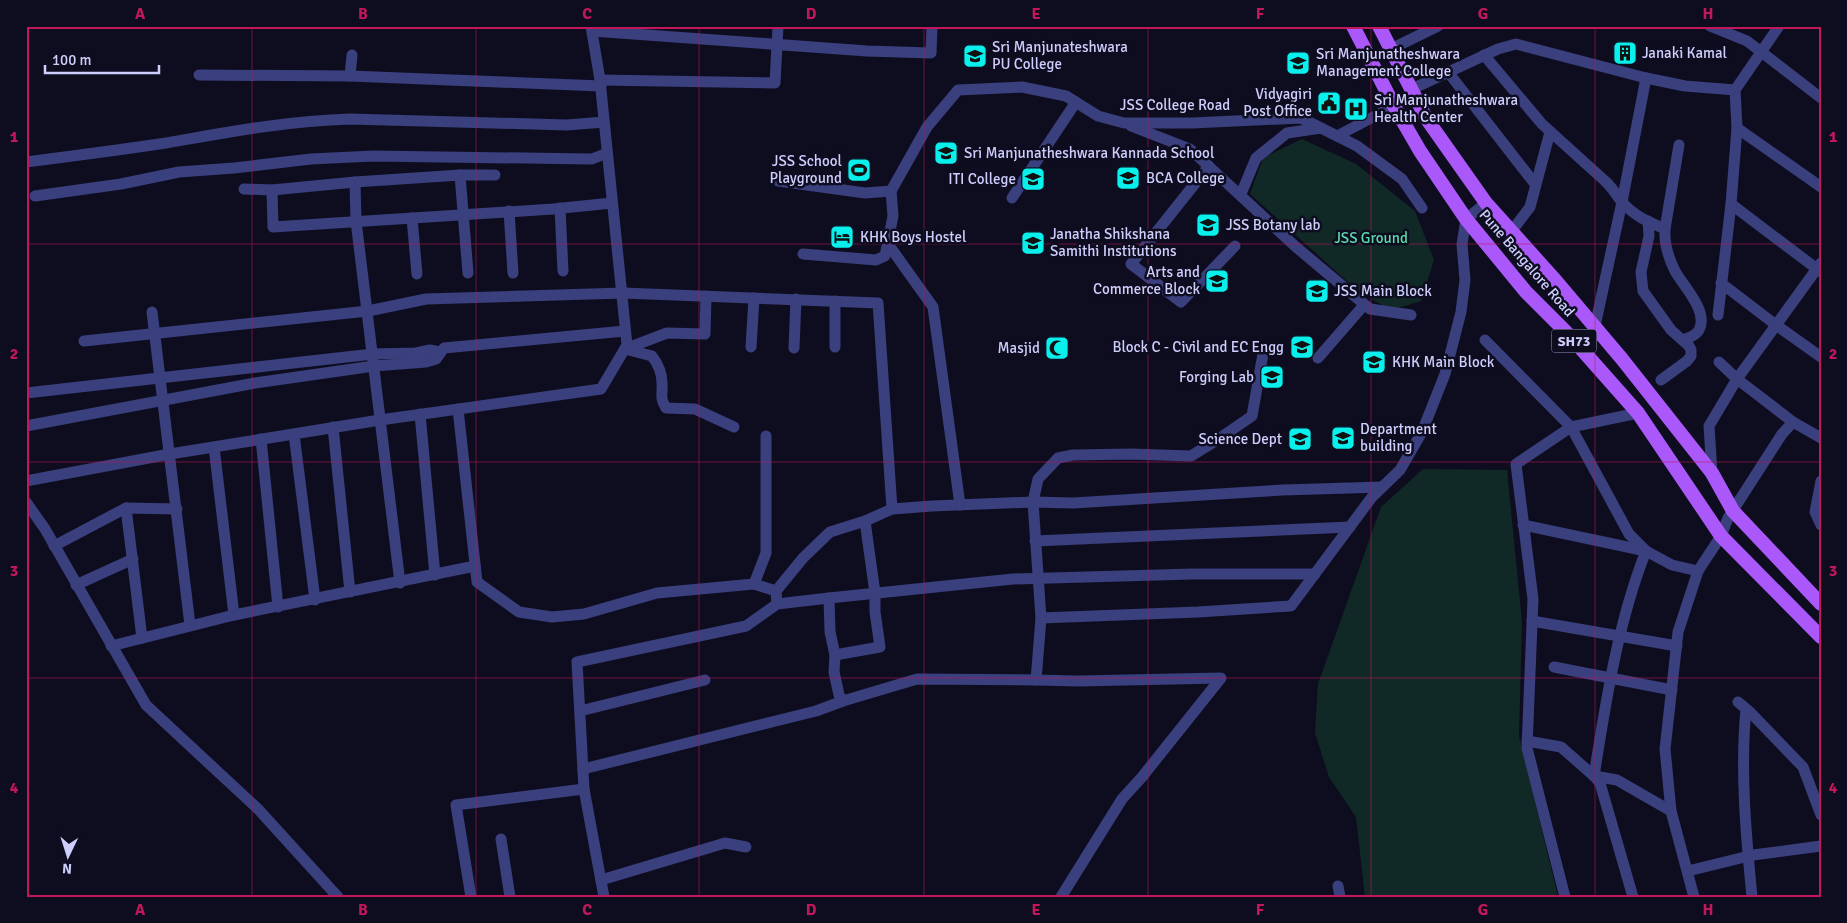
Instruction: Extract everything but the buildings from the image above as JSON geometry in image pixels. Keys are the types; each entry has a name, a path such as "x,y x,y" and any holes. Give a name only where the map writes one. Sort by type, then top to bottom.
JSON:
{"main road":[{"name":"Pune Bangalore Road","path":"1353,26 1394,106 1420,151 1466,219 1526,292 1569,335 1638,413 1721,536 1821,637"},
{"name":"Pune Bangalore Road","path":"1379,26 1426,118 1486,203 1595,326 1712,473 1733,511 1821,604"}],"street":[{"path":"199,75 350,76 600,83 775,83 778,26"},
{"path":"26,481 170,454 333,427 601,389 627,345 600,83 592,29 778,45 931,53 932,26"},
{"path":"1391,49 1438,26"},
{"path":"1710,26 1728,30 1747,41 1821,98"},
{"path":"1718,315 1731,204 1737,128 1736,90 1780,26"},
{"path":"1412,89 1484,55 1516,44 1646,78 1685,86 1736,90"},
{"path":"350,76 352,54"},
{"path":"1484,55 1542,124 1605,181 1622,202 1637,216 1665,229"},
{"path":"1448,72 1535,184"},
{"path":"1595,326 1646,78"},
{"name":"JSS College Road","path":"891,190 927,127 958,90 1022,87 1066,96 1098,116 1124,123 1301,118 1357,146 1402,179 1422,208"},
{"path":"1012,198 1076,102"},
{"path":"1336,136 1394,106"},
{"path":"26,162 166,143 264,126 319,120 350,119 567,125 604,122"},
{"path":"1124,123 1190,149 1296,247 1364,305 1370,309 1410,315"},
{"path":"1240,194 1256,158 1287,133 1321,128"},
{"path":"1737,128 1821,187"},
{"path":"1511,232 1530,207 1550,132"},
{"path":"1679,144 1665,229 1666,246 1676,272 1695,302 1701,320 1700,330 1696,334 1682,340"},
{"path":"35,196 121,184 179,172 311,159 373,156 592,159 607,153"},
{"path":"1209,166 1131,264 1181,302 1235,246"},
{"path":"244,188 272,190 355,182 495,175"},
{"path":"460,176 468,273"},
{"path":"778,181 865,193 891,190 893,216 885,256 876,260 803,254"},
{"path":"355,182 356,221 400,582"},
{"path":"272,190 273,227 509,212 612,203"},
{"path":"1041,618 1198,612 1291,606 1372,497 1400,470 1422,432 1445,374 1461,312 1465,280 1462,244 1466,219 1486,203"},
{"path":"1712,473 1709,426 1737,379 1819,268 1731,204"},
{"path":"560,208 563,271"},
{"path":"509,212 513,273"},
{"path":"412,218 417,274"},
{"path":"1648,222 1649,236 1641,272 1643,290 1671,330 1689,346 1691,356 1661,380"},
{"path":"888,244 933,307 960,505"},
{"path":"1722,283 1776,326 1821,357"},
{"path":"84,342 368,311 426,300 622,293 878,302 892,509"},
{"path":"625,349 667,333 705,334 706,296"},
{"path":"751,347 754,298"},
{"path":"794,348 796,299"},
{"path":"835,301 835,347"},
{"path":"1318,358 1364,305"},
{"path":"152,312 190,625"},
{"path":"26,426 256,383 374,366 426,362 436,359 444,348 626,331"},
{"path":"1485,340 1570,426 1629,534 1646,551"},
{"path":"625,349 652,356 659,364 662,382 661,401 666,408 695,409 734,427"},
{"path":"26,393 373,354 416,353 430,350 440,352"},
{"path":"1036,680 1041,618 1032,502 1038,479 1058,458 1074,455 1191,456 1252,416 1263,354"},
{"path":"1719,362 1737,379 1793,422 1821,438"},
{"path":"458,409 477,582 519,612 552,617 584,614 656,593 754,584 776,591"},
{"path":"1566,897 1527,748 1532,599 1516,464 1570,426 1638,413"},
{"path":"420,414 436,575"},
{"path":"1694,897 1671,811 1665,749 1678,632 1698,571 1721,536 1728,518 1782,434 1793,422"},
{"path":"333,427 350,592"},
{"path":"294,434 315,600"},
{"path":"754,584 766,553 766,436"},
{"path":"260,439 278,607"},
{"path":"214,447 234,616"},
{"path":"1821,482 1815,512 1821,525"},
{"path":"777,604 776,591 803,558 830,532 864,521 892,509 1032,502 1073,503 1282,490 1382,487"},
{"path":"26,502 45,529 146,705 258,809 338,897"},
{"path":"54,546 126,508 176,509"},
{"path":"126,508 142,638"},
{"path":"834,655 880,647 875,612 876,593 864,521"},
{"path":"1523,525 1646,551 1672,565 1698,571"},
{"path":"1035,540 1350,527"},
{"path":"1594,776 1611,678 1633,584 1646,551"},
{"path":"76,585 133,559"},
{"path":"111,646 190,625 475,566"},
{"path":"604,897 584,789 577,662 746,626 777,604 1013,579 1192,574 1314,574"},
{"path":"829,598 834,672 843,701"},
{"path":"1532,621 1677,646"},
{"path":"1554,666 1672,690"},
{"path":"583,769 816,712 843,701 917,679 1078,681 1221,678 1142,778 1122,799 1061,897"},
{"path":"580,711 705,680"},
{"path":"1752,897 1744,786 1742,705 1803,767 1821,815"},
{"path":"1527,741 1561,747 1600,783 1633,897"},
{"path":"1594,776 1617,780 1671,811"},
{"path":"471,897 456,805 584,789"},
{"path":"501,839 510,897"},
{"path":"601,880 725,843 746,847"},
{"path":"1688,871 1749,856 1821,846"}],"green space":[{"name":"JSS Ground","path":"1302,139 1356,164 1415,211 1434,260 1421,301 1391,310 1359,292 1250,194 1263,158"},
{"path":"1423,469 1507,470 1522,622 1519,736 1558,897 1365,897 1356,817 1329,777 1315,733 1318,684 1381,507"}],"place":[{"name":"Janaki Kamal","path":"1625,53"},
{"name":"Sri Manjunateshwara PU College","path":"975,56"},
{"name":"Sri Manjunatheshwara Management College","path":"1298,63"},
{"name":"Vidyagiri Post Office","path":"1329,103"},
{"name":"Sri Manjunatheshwara Health Center","path":"1356,109"},
{"name":"Sri Manjunatheshwara Kannada School","path":"946,153"},
{"name":"JSS School Playground","path":"859,170"},
{"name":"BCA College","path":"1128,178"},
{"name":"ITI College","path":"1033,179"},
{"name":"JSS Botany lab","path":"1208,225"},
{"name":"KHK Boys Hostel","path":"842,237"},
{"name":"Janatha Shikshana Samithi Institutions","path":"1033,243"},
{"name":"Arts and Commerce Block","path":"1217,281"},
{"name":"JSS Main Block","path":"1317,291"},
{"name":"Block C - Civil and EC Engg","path":"1302,347"},
{"name":"Masjid","path":"1057,348"},
{"name":"KHK Main Block","path":"1374,362"},
{"name":"Forging Lab","path":"1272,377"},
{"name":"Department building","path":"1343,438"},
{"name":"Science Dept","path":"1300,439"}]}
